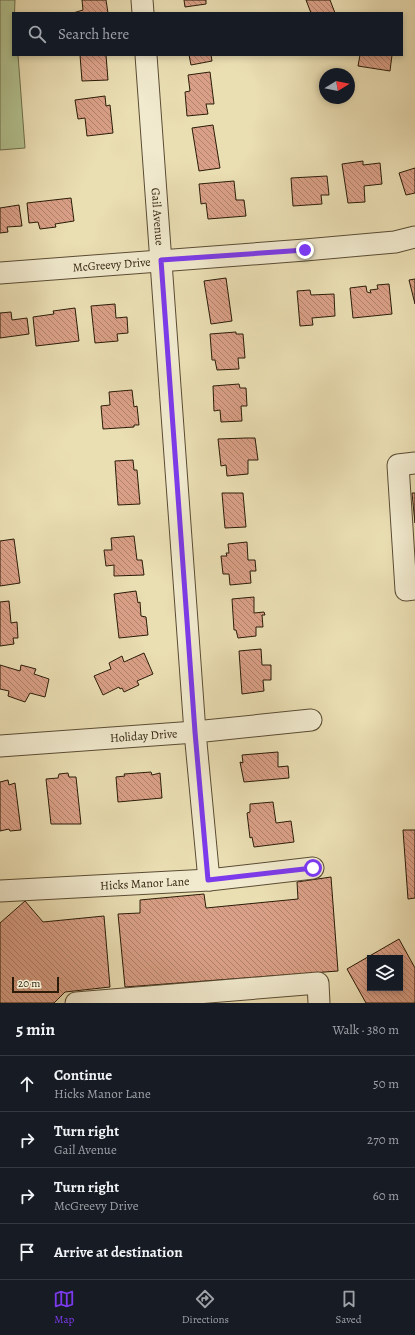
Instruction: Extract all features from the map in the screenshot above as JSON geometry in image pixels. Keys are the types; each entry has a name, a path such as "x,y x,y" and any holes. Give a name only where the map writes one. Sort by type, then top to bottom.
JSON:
{"street":[{"path":"142,0 143,12"},
{"name":"Gail Avenue","path":"146,56 195,732 208,880"},
{"name":"McGreevy Drive","path":"0,273 395,242 415,237"},
{"path":"415,463 398,465 406,590 415,589"},
{"name":"Holiday Drive","path":"0,746 195,732 311,720"},
{"name":"Hicks Manor Lane","path":"0,890 208,880 313,868"},
{"path":"76,1003 318,984 319,1003"}],"green space":[{"path":"0,0 15,0 15,12 12,12 12,56 18,56 25,148 0,150"}],"building":[{"path":"82,0 106,0 108,12 76,12 83,10"},
{"path":"184,0 206,0 206,4 185,7"},
{"path":"306,0 330,0 335,12 311,12"},
{"path":"80,56 106,56 108,80 82,81"},
{"path":"189,56 211,56 212,61 191,65"},
{"path":"360,56 392,56 390,71 358,66"},
{"path":"210,72 214,104 206,104 208,114 187,116 185,92 190,91 188,75"},
{"path":"105,96 106,106 110,105 113,133 87,136 85,118 78,119 75,100"},
{"path":"213,125 220,168 199,171 192,128"},
{"path":"363,161 363,165 380,163 382,184 364,186 365,202 348,203 342,164"},
{"path":"415,168 415,193 406,195 399,173"},
{"path":"327,176 329,195 321,195 322,204 293,206 291,178"},
{"path":"234,181 236,200 244,200 246,216 208,219 206,203 201,204 199,184"},
{"path":"71,198 74,221 55,224 56,227 40,229 38,222 29,223 27,203"},
{"path":"19,205 22,226 7,227 8,232 0,233 0,208"},
{"path":"226,278 232,321 211,324 204,281"},
{"path":"415,279 415,304 409,280"},
{"path":"389,284 392,314 353,318 350,288 366,286 367,292 371,293 370,290 378,289 377,285"},
{"path":"310,290 311,295 334,294 335,316 312,318 313,325 300,326 297,291"},
{"path":"115,304 116,318 127,317 128,333 117,334 118,341 95,343 91,306"},
{"path":"75,308 79,341 36,346 33,317 54,314 53,311"},
{"path":"11,312 12,320 27,318 29,334 0,338 0,313"},
{"path":"236,332 236,334 243,334 245,358 238,358 239,369 217,370 215,360 212,360 210,334"},
{"path":"239,384 240,388 246,388 247,406 241,406 242,421 221,422 220,410 214,411 213,386"},
{"path":"132,390 134,407 137,406 139,425 134,425 134,427 103,429 101,406 110,405 109,392"},
{"path":"255,438 258,460 248,460 248,474 227,476 226,465 221,466 218,439"},
{"path":"133,460 134,470 137,470 140,504 118,505 115,461"},
{"path":"222,493 243,493 246,527 225,528"},
{"path":"412,493 415,493 415,523"},
{"path":"134,536 137,560 142,560 144,575 114,576 114,565 106,566 104,550 112,550 111,538"},
{"path":"14,539 20,583 0,586 0,541"},
{"path":"247,542 248,560 255,560 256,571 250,571 251,583 230,585 229,574 223,574 221,556 227,556 226,553 229,553 228,544"},
{"path":"136,591 138,603 140,602 141,616 146,617 148,635 119,638 114,594"},
{"path":"254,597 254,613 264,612 265,615 262,615 263,627 256,627 256,636 238,638 236,630 234,630 232,599"},
{"path":"9,601 11,623 17,622 18,638 13,638 14,644 0,646 0,602"},
{"path":"261,649 262,665 271,665 271,680 263,680 264,691 242,694 239,651"},
{"path":"144,653 153,674 137,681 139,685 124,692 122,688 120,689 119,687 103,695 94,676 111,669 109,663 122,656 124,662"},
{"path":"0,665 20,671 21,665 36,669 34,674 49,679 45,697 30,693 25,702 8,696 9,691 0,689"},
{"path":"278,752 278,767 288,766 289,778 244,782 240,762 243,763 242,755"},
{"path":"151,772 152,775 160,773 162,798 118,802 116,777 125,776 124,774"},
{"path":"68,773 69,777 76,777 81,824 51,824 46,779 58,778 59,774"},
{"path":"8,780 9,785 15,783 21,830 10,831 9,829 0,831 0,782"},
{"path":"273,802 276,823 291,821 294,842 254,847 252,837 250,838 247,813 250,812 250,804"},
{"path":"403,830 415,830 415,898 408,899"},
{"path":"331,877 338,971 125,987 118,914 140,913 140,900 204,894 206,908 298,899 297,882"},
{"path":"25,901 43,922 104,916 110,987 65,992 54,1003 0,1003 0,923"},
{"path":"399,939 415,968 415,1003 366,1003 347,969 367,957 367,991 403,991 403,955 371,955"}],"route":[{"path":"305,250 161,260 195,732 208,880 313,868"}]}
